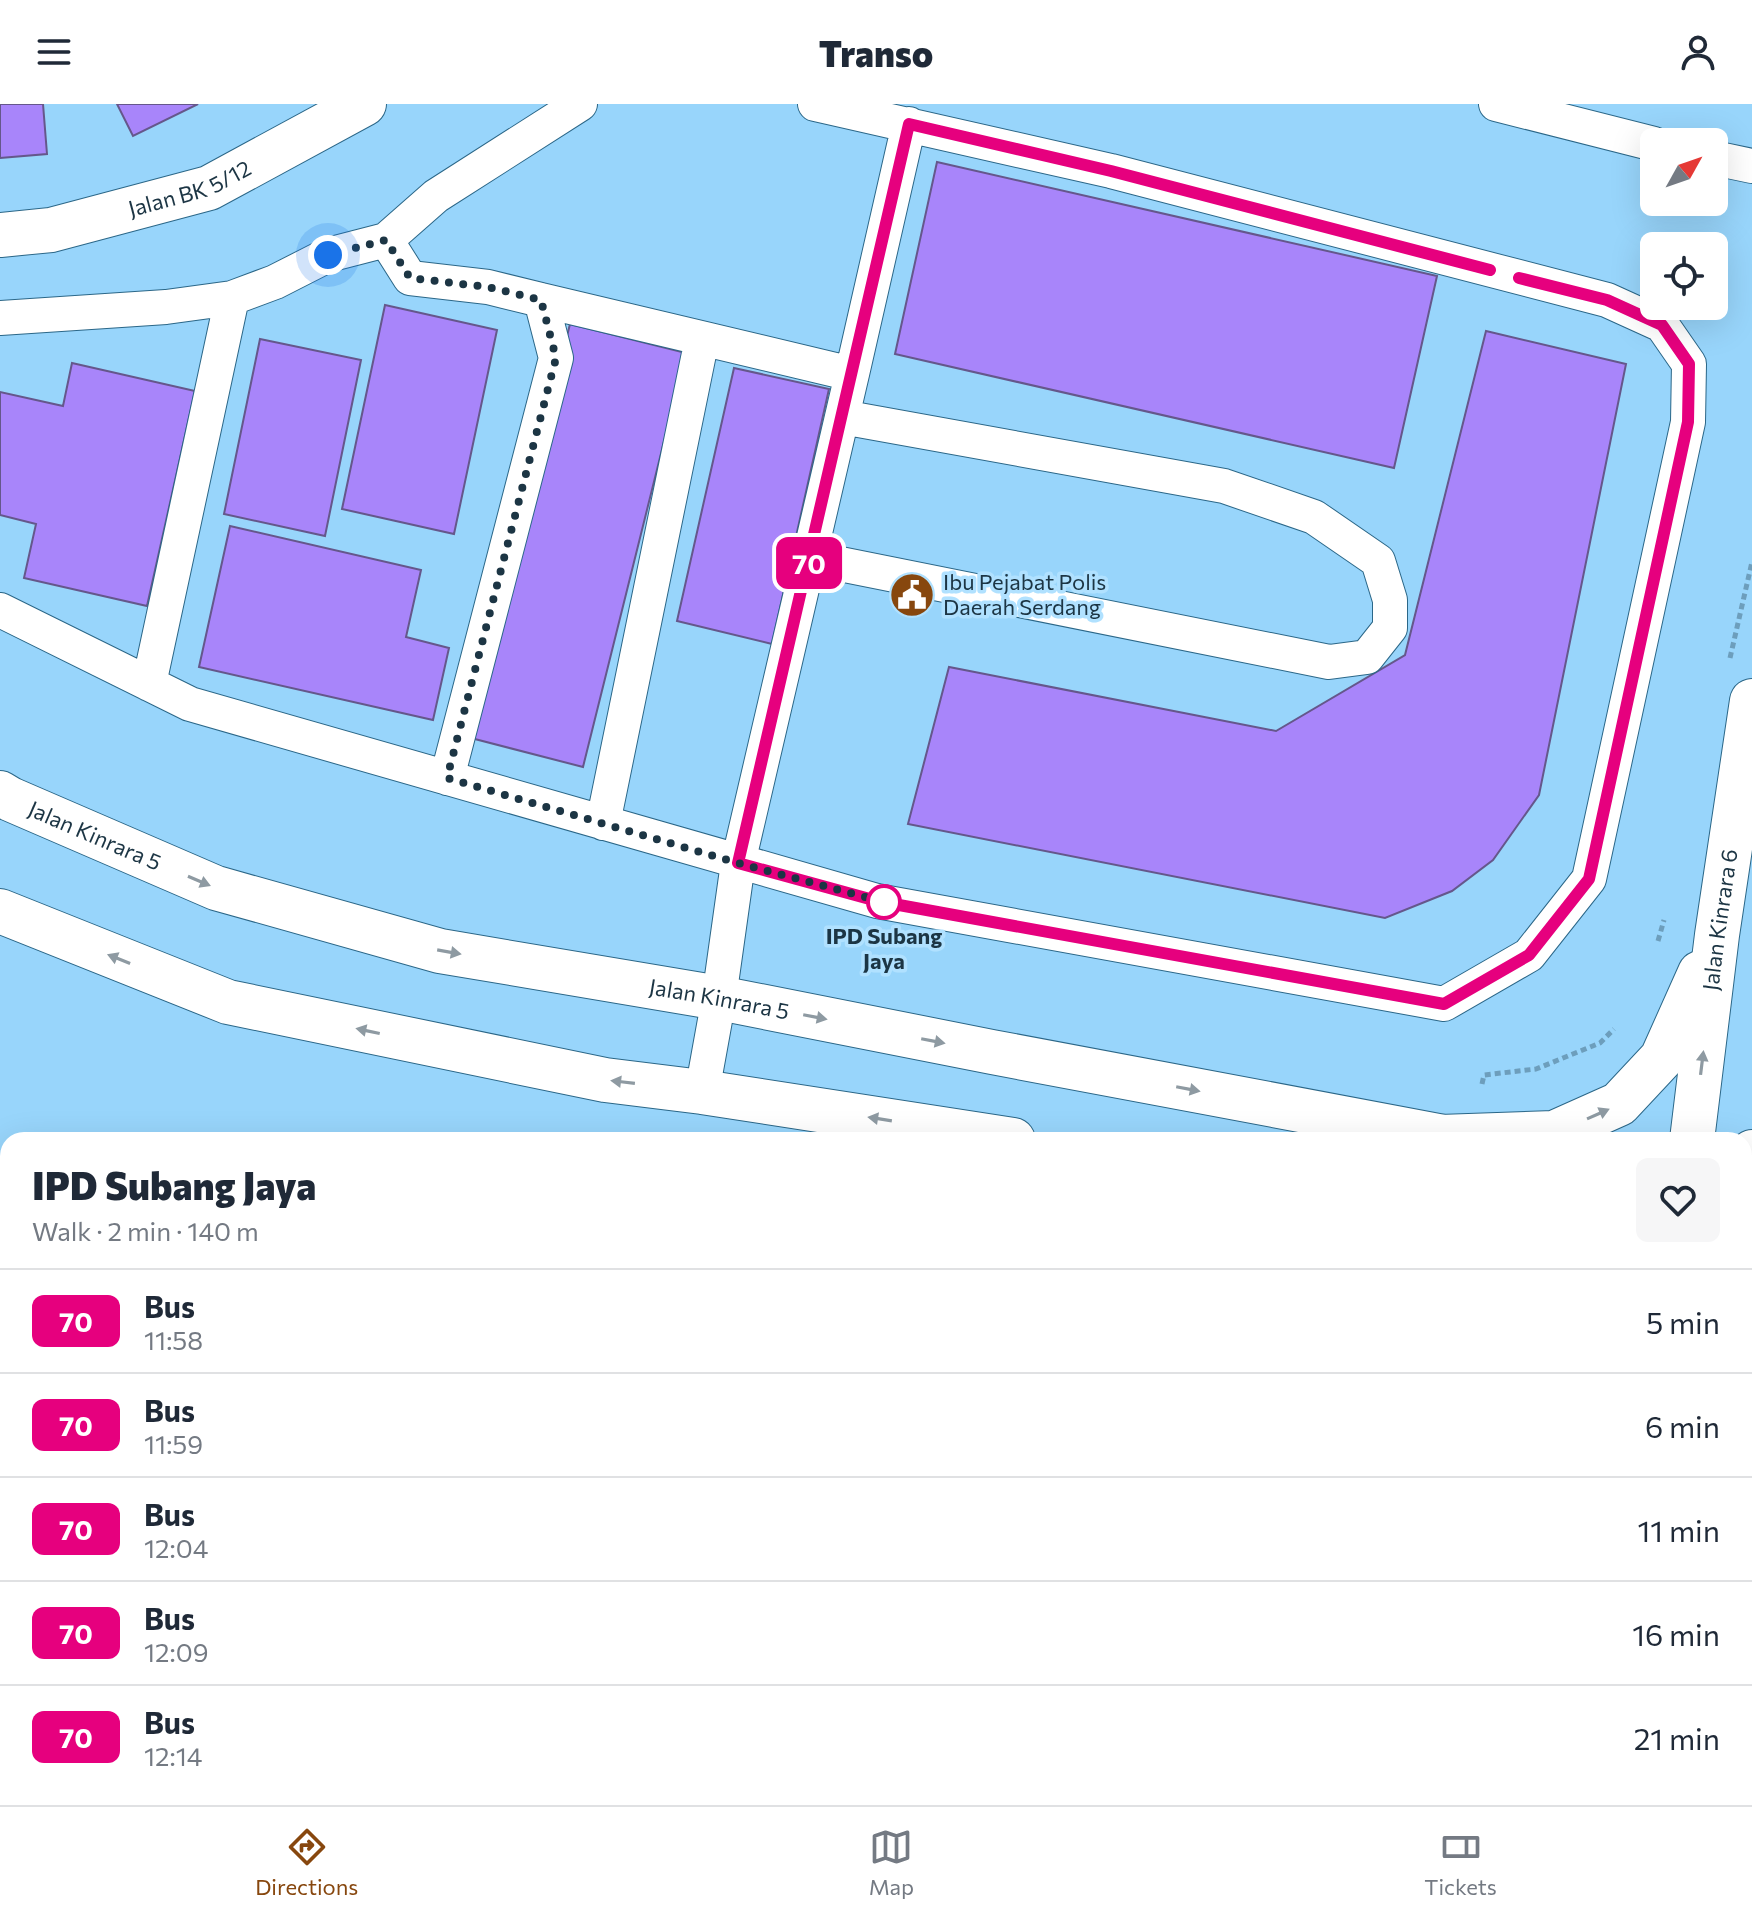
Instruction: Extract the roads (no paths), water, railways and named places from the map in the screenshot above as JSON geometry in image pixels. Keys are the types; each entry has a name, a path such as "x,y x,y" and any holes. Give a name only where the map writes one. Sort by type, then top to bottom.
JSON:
{"main road":[{"name":"Jalan BK 5/12","path":"0,235 51,230 209,188 364,104"},
{"name":"Jalan Kinrara 6","path":"1693,1132 1717,935 1752,701"},
{"name":"Jalan Kinrara 5","path":"0,793 216,888 440,951 719,998 1418,1132"},
{"path":"0,911 228,1002 605,1080 961,1132"},
{"name":"Jalan Kinrara 5","path":"1556,1132 1619,1104 1662,1058 1717,935"}],"lane":[{"path":"0,318 166,307 232,298 275,282 328,255 386,240 436,196 580,104"},
{"path":"0,610 190,704 877,901 1444,1004 1529,955 1589,879 1688,422 1689,364 1662,325 1607,300 1111,171 815,104"},
{"path":"1496,104 1605,118 1640,137"},
{"path":"702,1092 738,863 909,124"},
{"path":"1728,161 1752,166"},
{"path":"386,240 410,278 488,287 852,374"},
{"path":"149,684 232,298"},
{"path":"447,778 556,358 541,300"},
{"path":"603,823 702,339"},
{"path":"810,558 1329,662 1367,657 1390,628 1390,600 1378,561 1314,517 1224,486 842,417"}],"place":[{"name":"Ibu Pejabat Polis Daerah Serdang","path":"912,595"},
{"name":"IPD Subang Jaya","path":"884,902"}]}
